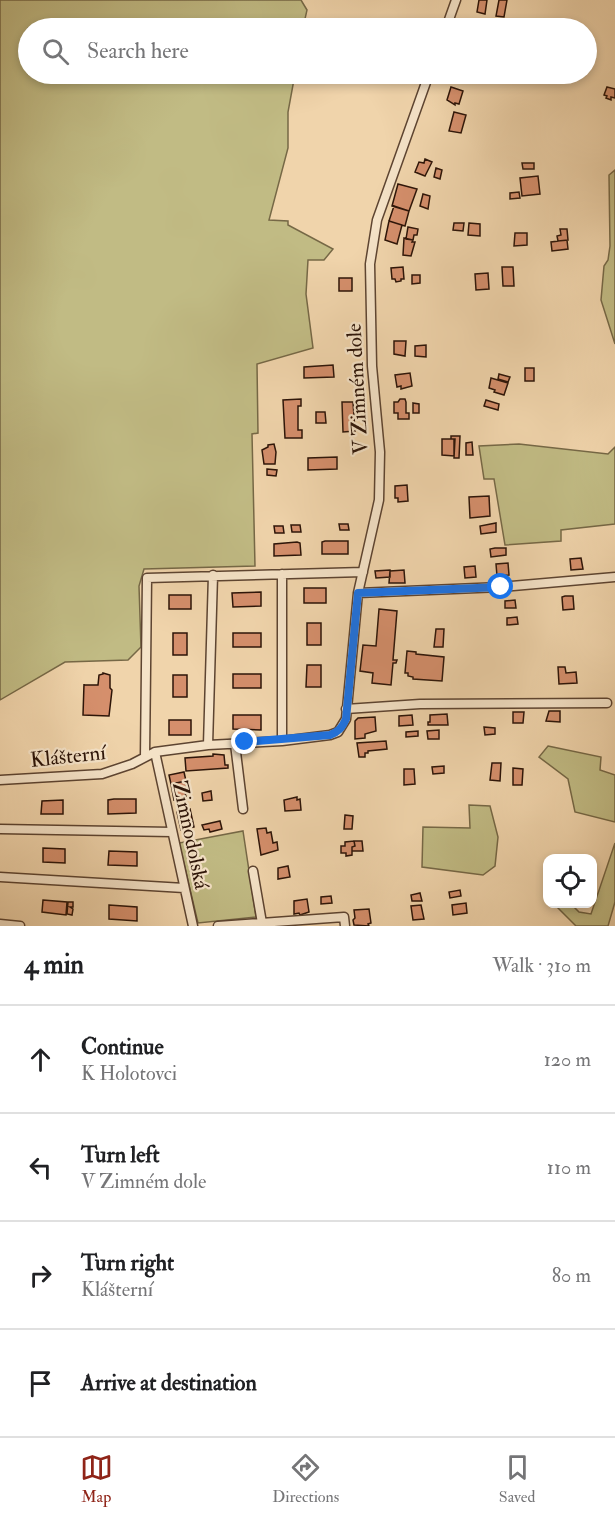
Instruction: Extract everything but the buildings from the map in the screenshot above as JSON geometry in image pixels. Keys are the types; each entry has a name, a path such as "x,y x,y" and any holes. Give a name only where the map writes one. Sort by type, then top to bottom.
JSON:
{"street":[{"path":"450,18 456,0"},
{"name":"V Zimném dole","path":"343,726 346,719 358,593 379,500 380,452 372,366 370,264 377,220 425,84"},
{"path":"145,757 147,578 363,572"},
{"path":"282,574 282,741"},
{"path":"208,745 213,575"},
{"path":"358,593 501,587 615,577"},
{"path":"346,709 420,704 607,703"},
{"name":"Klášterní","path":"0,780 102,774 132,764 155,752 208,745 282,741 330,735 338,732 343,726"},
{"path":"235,744 243,809"},
{"name":"Zimnodolská","path":"155,752 193,926"},
{"path":"0,830 172,832"},
{"path":"253,872 262,923"},
{"path":"0,877 184,888"},
{"path":"218,926 344,917 345,926"},
{"path":"0,924 20,926"}],"shaded area":[{"path":"0,0 301,0 307,10 305,18 18,18 18,84 293,84 288,112 288,148 269,220 288,221 288,225 333,249 324,260 308,260 306,294 313,348 257,364 258,433 252,434 255,566 144,569 139,586 141,647 128,660 65,662 0,700"},
{"path":"615,170 615,344 601,300 604,266 608,260 610,246 609,175"},
{"path":"519,444 608,454 615,447 615,524 561,530 561,541 505,545 494,479 484,479 479,446"},
{"path":"548,746 601,757 600,770 615,775 615,822 575,812 568,779 539,757"},
{"path":"469,805 490,806 498,837 495,866 483,875 422,867 423,827 470,828"},
{"path":"243,831 256,917 198,923 179,843"},
{"path":"615,843 615,902 608,926 576,926 558,908 575,908 579,912 591,914 593,908 597,908 597,896"}],"route":[{"path":"245,742 282,741 330,735 338,732 343,726 346,719 358,593 501,587"}]}
